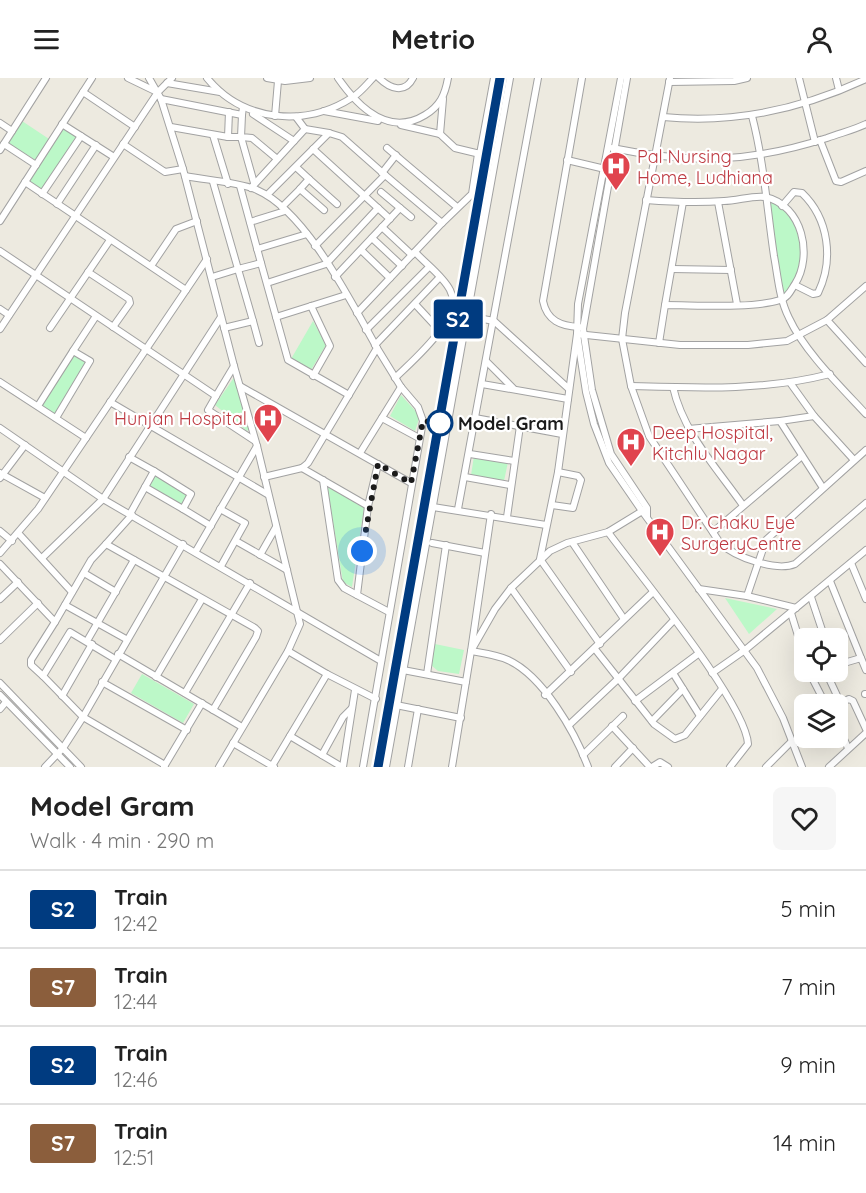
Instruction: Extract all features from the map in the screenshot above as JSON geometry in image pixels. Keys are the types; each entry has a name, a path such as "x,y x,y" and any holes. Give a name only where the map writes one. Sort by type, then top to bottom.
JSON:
{"street":[{"path":"36,165 2,147 46,78"},
{"path":"0,221 92,78"},
{"path":"128,78 158,92"},
{"path":"149,78 161,99 184,173 256,443 300,627 219,767"},
{"path":"207,78 244,110 294,141"},
{"path":"267,78 278,81 307,78"},
{"path":"348,78 340,81 374,116 388,122"},
{"path":"161,99 229,112 244,110 275,116 296,117 324,111 354,97 373,78"},
{"path":"379,78 389,86 400,89 410,84 413,78"},
{"path":"440,134 443,97 448,78"},
{"path":"357,313 472,194 478,154 483,146 494,78"},
{"path":"386,767 510,78"},
{"path":"458,509 538,78"},
{"path":"582,78 543,301 546,312 555,322 580,331 659,343 748,345 787,341 801,336 827,320 866,286"},
{"path":"621,78 612,148 605,169 578,304 580,331 598,416 611,454 645,512 699,589 746,650 771,693 802,767"},
{"path":"600,644 540,560 558,472 569,389 612,148 627,78"},
{"path":"747,78 734,81 669,80 622,339 631,386 655,447 713,532 728,550 782,567 795,564 866,503"},
{"path":"799,78 818,141 836,181 841,182 866,171"},
{"path":"836,78 839,90"},
{"path":"663,117 718,119 752,116 805,102 866,79"},
{"path":"0,328 158,92 170,81 222,93"},
{"path":"275,116 278,81"},
{"path":"83,92 135,127"},
{"path":"401,125 430,112 443,97"},
{"path":"244,110 241,137 253,185"},
{"path":"324,111 440,134 454,148 478,154"},
{"path":"228,137 229,112"},
{"path":"752,116 762,155 765,197 781,300 789,320 830,374 866,414"},
{"path":"296,117 305,129 342,137 442,223"},
{"path":"0,123 12,131"},
{"path":"62,124 114,157"},
{"path":"612,148 655,158 708,160 762,155 818,141 866,124"},
{"path":"171,127 213,135 252,138 276,158"},
{"path":"253,185 305,129"},
{"path":"267,195 329,133"},
{"path":"213,135 228,184"},
{"path":"42,194 81,136"},
{"path":"123,144 165,172 184,173 213,182 240,186 253,185 284,209 307,234 401,387 422,416 363,767"},
{"path":"57,204 96,145"},
{"path":"313,148 390,219"},
{"path":"387,148 457,207"},
{"path":"315,246 364,196 396,155"},
{"path":"567,160 605,169"},
{"path":"296,167 337,204"},
{"path":"250,222 284,209 309,179"},
{"path":"24,182 186,290"},
{"path":"213,182 259,343"},
{"path":"240,186 288,360 349,395"},
{"path":"300,189 324,210"},
{"path":"381,192 411,217"},
{"path":"782,206 794,192 802,193 817,214 826,237 826,271 818,293 813,294 795,285"},
{"path":"646,200 683,202 765,197 787,209 800,230 804,245 805,264 795,285 781,300 737,304 665,305"},
{"path":"718,201 737,304"},
{"path":"659,343 683,202"},
{"path":"267,283 326,264 378,208"},
{"path":"335,277 400,208"},
{"path":"151,266 176,229 197,221"},
{"path":"382,227 429,267 450,290 453,297 445,328 396,378"},
{"path":"257,249 307,234"},
{"path":"372,238 402,266"},
{"path":"50,328 110,240"},
{"path":"361,250 390,278"},
{"path":"0,251 216,396"},
{"path":"0,553 19,534 45,498 207,259"},
{"path":"212,278 261,263"},
{"path":"366,330 429,267"},
{"path":"672,269 730,270"},
{"path":"88,272 129,298 130,303 112,327"},
{"path":"264,477 302,468 349,395 376,346 439,278"},
{"path":"276,317 346,295"},
{"path":"415,304 441,332"},
{"path":"311,306 330,346 313,376"},
{"path":"0,309 9,315"},
{"path":"38,406 96,316"},
{"path":"467,316 494,321 569,389"},
{"path":"42,558 103,499 221,317"},
{"path":"827,320 866,363"},
{"path":"224,328 253,321"},
{"path":"56,418 91,363 73,351"},
{"path":"486,361 513,388"},
{"path":"234,366 208,410 256,443"},
{"path":"631,386 712,389 791,384 830,374"},
{"path":"0,382 86,438"},
{"path":"482,384 568,399"},
{"path":"791,384 814,416 854,460"},
{"path":"240,386 411,483"},
{"path":"360,453 401,387"},
{"path":"673,387 677,407 688,429 742,504"},
{"path":"110,402 267,494"},
{"path":"688,429 814,416"},
{"path":"382,418 419,438"},
{"path":"476,418 562,434"},
{"path":"780,421 823,488"},
{"path":"507,517 520,426"},
{"path":"0,428 103,499 381,661"},
{"path":"196,552 256,443"},
{"path":"24,445 1,475 45,498"},
{"path":"747,596 769,536 866,450"},
{"path":"470,454 514,461"},
{"path":"713,532 742,504 801,456"},
{"path":"129,457 191,493 183,509"},
{"path":"357,595 368,506 378,464"},
{"path":"302,468 368,506"},
{"path":"154,471 131,515 106,544 72,592 31,660 32,665 83,717 164,766 202,703"},
{"path":"552,505 573,508 581,480 578,476 558,472"},
{"path":"465,477 510,485"},
{"path":"323,480 338,580 344,588 389,612"},
{"path":"145,487 211,526"},
{"path":"433,507 491,514 546,525"},
{"path":"220,509 245,523 221,566"},
{"path":"471,651 485,623 511,588 540,560 558,547 608,532 645,512"},
{"path":"452,767 491,514"},
{"path":"260,555 276,526"},
{"path":"0,531 12,541"},
{"path":"608,532 712,673 744,723 748,740 747,748 730,767"},
{"path":"19,534 72,592"},
{"path":"236,541 287,570"},
{"path":"572,542 624,619"},
{"path":"432,543 485,553"},
{"path":"106,544 258,631 213,710"},
{"path":"45,767 63,748 83,717 116,656 183,544"},
{"path":"427,674 446,545"},
{"path":"712,673 746,650 866,550"},
{"path":"62,696 97,623 134,560"},
{"path":"851,563 866,598"},
{"path":"0,564 55,622"},
{"path":"84,573 116,592"},
{"path":"830,581 866,670"},
{"path":"0,598 18,582"},
{"path":"185,693 250,583"},
{"path":"511,588 571,672"},
{"path":"699,589 747,596 794,611"},
{"path":"545,695 653,592"},
{"path":"811,597 821,628"},
{"path":"156,677 202,599"},
{"path":"0,640 38,603"},
{"path":"65,605 126,639"},
{"path":"794,611 798,628"},
{"path":"569,725 619,678 674,620"},
{"path":"43,676 70,632 185,693 242,727"},
{"path":"594,649 652,721 673,738 679,739 722,689"},
{"path":"288,651 355,690 376,699"},
{"path":"471,651 506,659 515,664 545,695 569,725 588,767"},
{"path":"635,701 698,654"},
{"path":"848,662 861,658"},
{"path":"403,670 466,682"},
{"path":"673,673 700,716"},
{"path":"233,743 273,766 327,674"},
{"path":"102,682 187,730"},
{"path":"0,683 81,767"},
{"path":"652,721 683,689"},
{"path":"290,736 343,767 355,690"},
{"path":"0,695 70,767"},
{"path":"829,767 866,731 853,700 848,701"},
{"path":"0,709 6,702"},
{"path":"396,705 461,718"},
{"path":"322,755 343,717 352,708"},
{"path":"408,767 418,709"},
{"path":"583,754 623,716"},
{"path":"612,726 651,767 660,762 668,767"},
{"path":"766,767 792,741"},
{"path":"615,767 633,748"}],"green space":[{"path":"22,121 49,139 37,161 8,143"},
{"path":"62,126 78,136 43,193 26,182"},
{"path":"767,200 787,212 799,232 802,244 803,256 797,279 782,298"},
{"path":"313,321 326,345 311,370 291,359"},
{"path":"73,355 88,363 54,416 40,406"},
{"path":"235,376 249,429 247,431 215,405"},
{"path":"401,395 420,416 415,431 390,416"},
{"path":"474,456 508,462 504,481 471,475"},
{"path":"155,475 188,494 182,505 149,485"},
{"path":"327,486 364,508 352,587 343,582"},
{"path":"725,598 777,609 749,634"},
{"path":"435,644 464,650 459,674 438,671 431,665"},
{"path":"142,674 194,704 183,723 131,693"}],"railway":[{"path":"378,767 500,78"}],"train":[{"name":"S2","path":"378,767 500,78"}],"place":[{"name":"Pal Nursing Home, Ludhiana","path":"616,192"},
{"name":"Model Gram","path":"440,423"},
{"name":"Hunjan Hospital","path":"268,444"},
{"name":"Deep Hospital, Kitchlu Nagar","path":"631,468"},
{"name":"Dr. Chaku Eye SurgeryCentre","path":"660,558"}],"route":[{"path":"362,551 368,506 378,464 411,483 423,421 440,423"}]}
